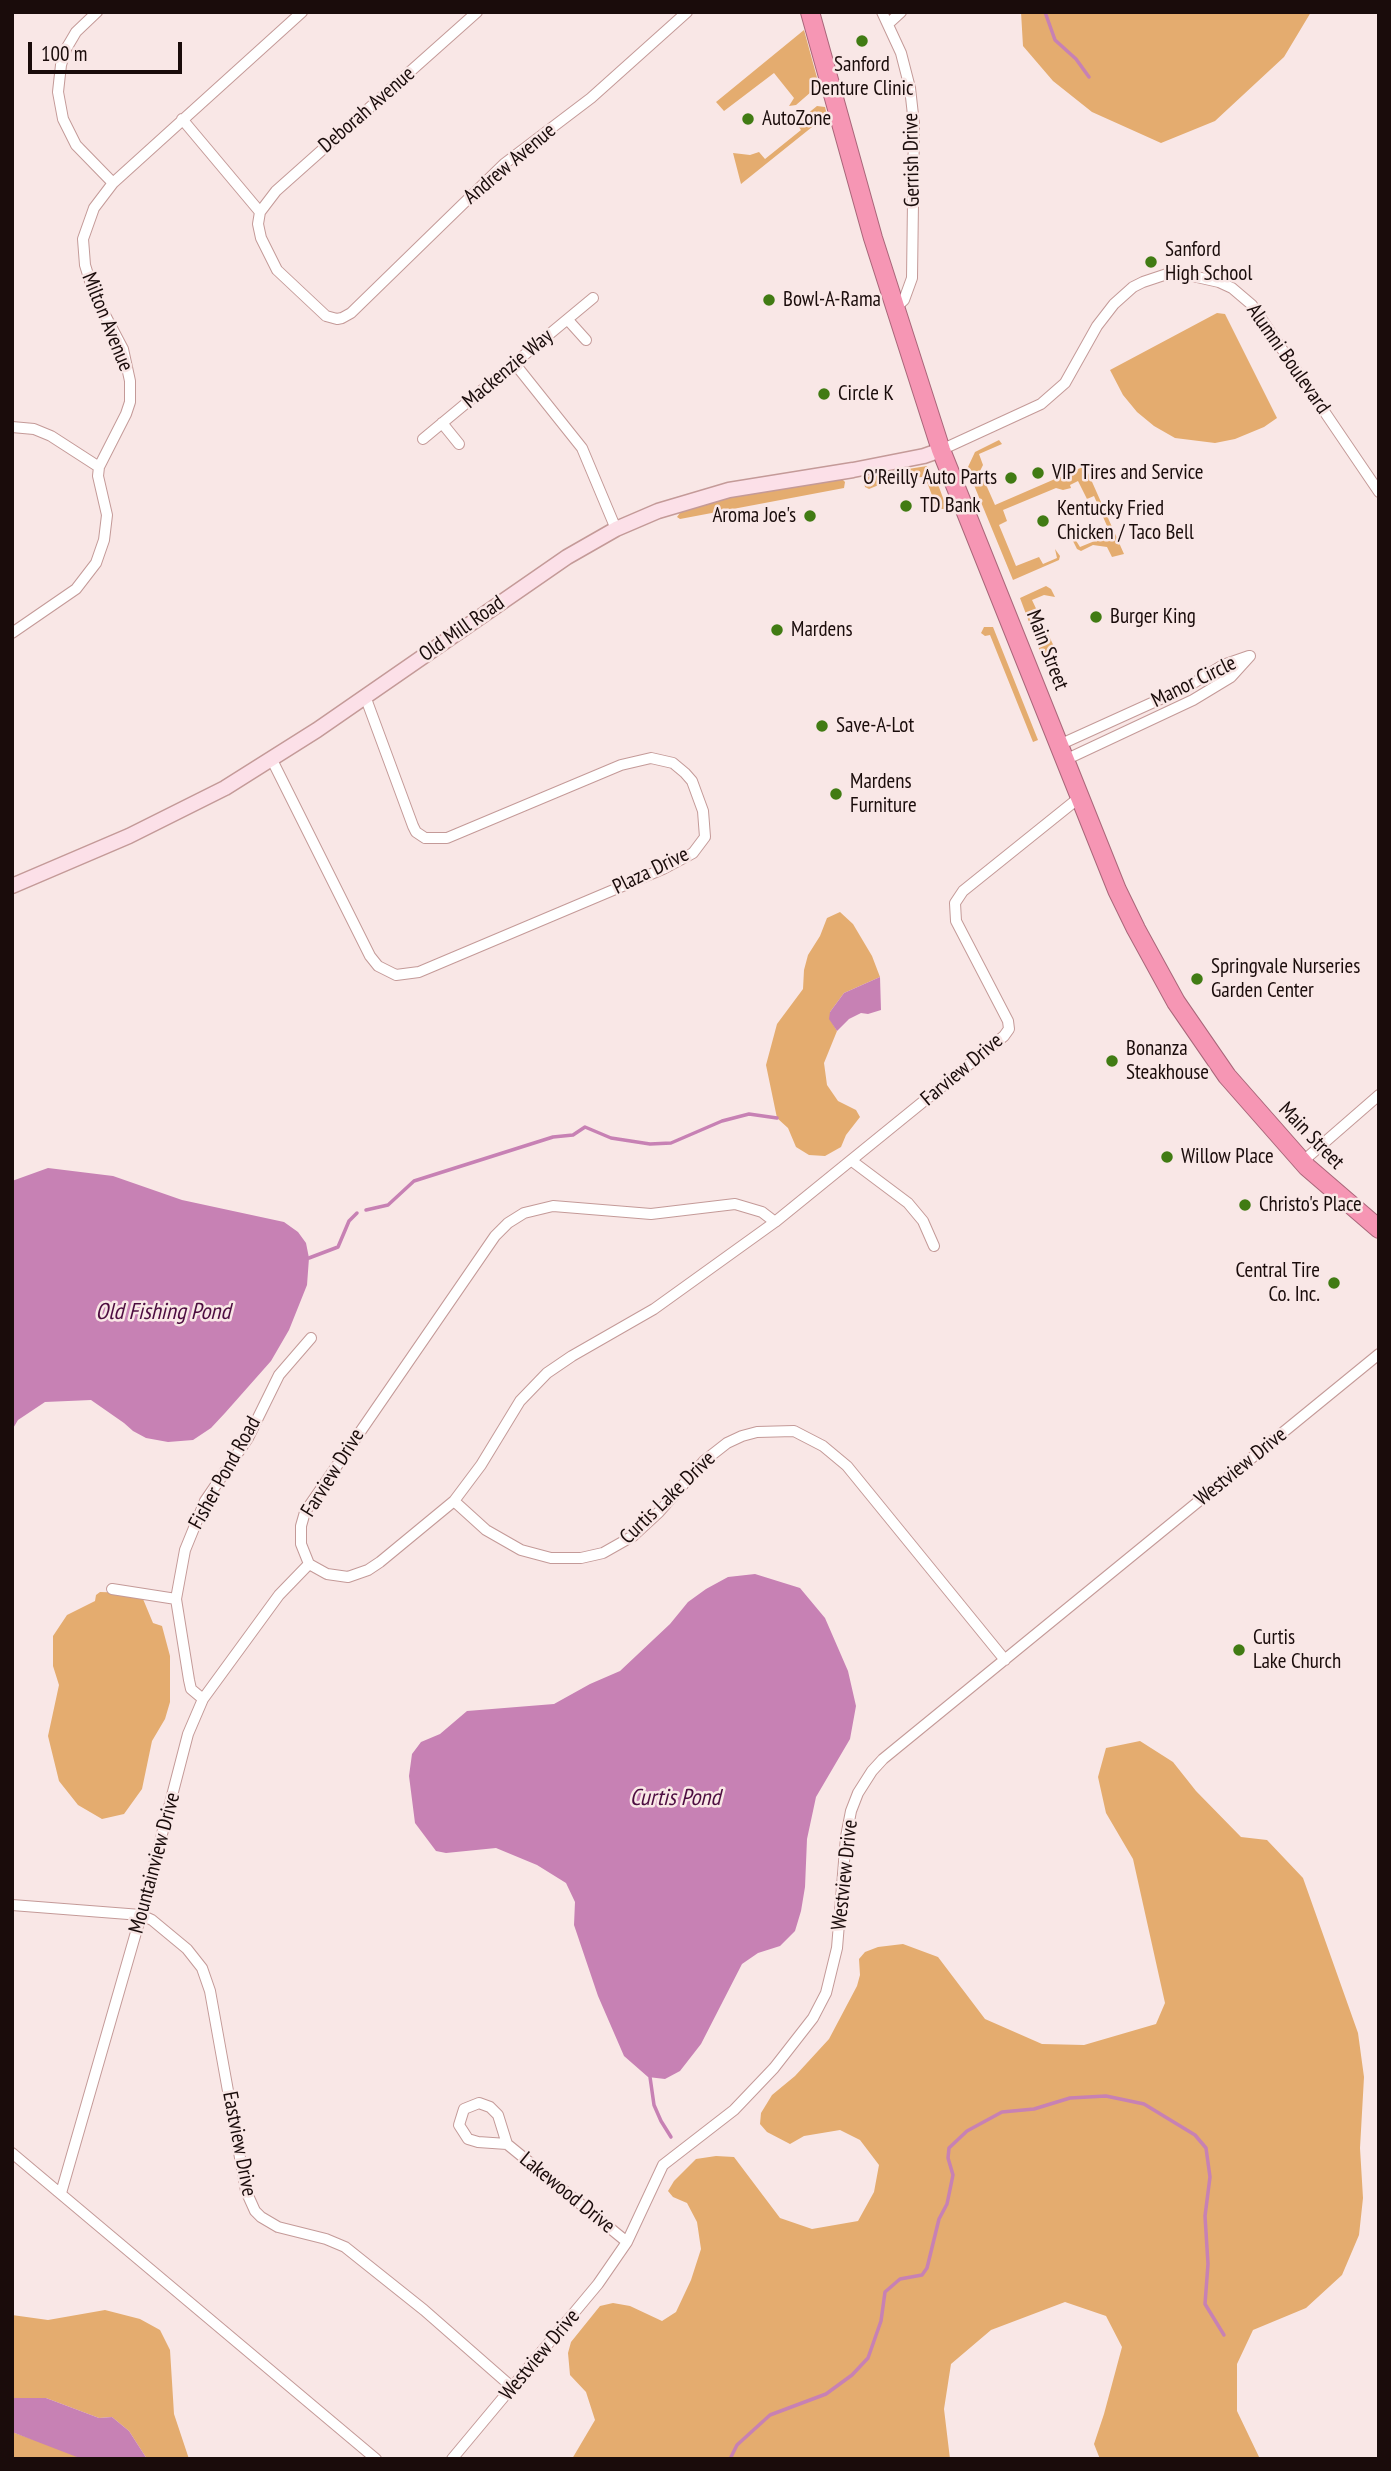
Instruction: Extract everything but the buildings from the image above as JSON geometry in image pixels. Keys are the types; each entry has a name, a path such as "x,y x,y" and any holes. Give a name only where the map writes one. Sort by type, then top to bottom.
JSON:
{"highway":[{"name":"Main Street","path":"810,12 870,228 941,450 1117,890 1176,1002 1227,1076 1302,1162 1379,1230"}],"street":[{"path":"97,12 76,32 66,49 58,93 64,119 76,145 113,183"},
{"name":"Milton Avenue","path":"99,467 120,429 130,402 131,390 127,360 94,294 83,254 86,225 94,208 113,183 302,12"},
{"name":"Deborah Avenue","path":"260,212 276,191 477,12"},
{"name":"Andrew Avenue","path":"260,212 258,224 261,238 277,270 319,310 337,319 351,313 504,164 591,98 687,12"},
{"name":"Gerrish Drive","path":"882,12 902,57 910,88 914,124 912,278 904,300 895,308"},
{"path":"889,23 901,12"},
{"path":"182,119 260,212"},
{"name":"Alumni Boulevard","path":"941,450 1041,404 1065,383 1097,326 1114,304 1143,282 1179,273 1219,282 1232,288 1252,305 1379,492"},
{"name":"Mackenzie Way","path":"423,439 593,298"},
{"path":"568,320 586,340"},
{"path":"515,364 582,448 616,529"},
{"path":"443,424 459,444"},
{"path":"12,427 34,429 51,436 99,467 98,475 107,515 104,540 96,563 76,589 12,633"},
{"name":"Old Mill Road","path":"12,886 184,810 272,760 567,557 616,529 657,511 729,490 853,470 941,450"},
{"name":"Manor Circle","path":"1250,656 1231,677 1193,701 1062,753 1187,687 1223,664 1250,656"},
{"name":"Plaza Drive","path":"272,760 370,957 378,966 396,975 419,972 663,869 697,849 705,837 703,811 692,781 673,763 651,758 621,765 447,838 425,838 416,832 413,826 365,696"},
{"name":"Farview Drive","path":"775,1222 762,1212 735,1203 651,1214 553,1206 524,1213 505,1225 305,1512 301,1526 301,1542 309,1564 327,1574 348,1577 380,1562 454,1501 483,1462 520,1401 547,1373 654,1309 775,1222 1006,1034 1008,1021 956,921 955,903 964,891 1080,797"},
{"path":"1302,1162 1379,1095"},
{"path":"852,1161 908,1203 923,1221 934,1246"},
{"name":"Fisher Pond Road","path":"203,1699 191,1689 176,1599 186,1550 205,1501 248,1438 279,1375 311,1339"},
{"name":"Westview Drive","path":"452,2459 598,2284 627,2242 663,2165 725,2118 774,2068 813,2018 826,1993 837,1948 849,1819 863,1784 883,1759 1379,1354"},
{"name":"Curtis Lake Drive","path":"454,1501 486,1530 521,1550 551,1558 581,1558 603,1553 633,1536 659,1513 704,1461 727,1443 757,1432 794,1431 823,1446 847,1466 1005,1660"},
{"name":"Mountainview Drive","path":"61,2193 141,1915 188,1734 203,1699 279,1595 309,1564"},
{"path":"111,1589 176,1599"},
{"path":"12,1905 141,1915"},
{"name":"Eastview Drive","path":"141,1915 160,1926 187,1949 198,1961 207,1979 246,2191 255,2211 278,2227 326,2239 345,2248 433,2318 513,2388"},
{"name":"Lakewood Drive","path":"507,2144 478,2142 468,2138 459,2125 464,2109 474,2104 490,2107 498,2115 507,2144 627,2242"},
{"path":"12,2153 376,2459"}],"shaded area":[{"path":"1021,12 1311,12 1284,57 1215,121 1161,143 1092,112 1053,81 1023,46"},
{"path":"804,30 819,85 796,105 789,106 794,98 774,73 724,111 716,102"},
{"path":"817,106 825,107 827,115 741,184 733,153 750,155 759,152 765,159 801,130 796,123"},
{"path":"1217,313 1225,314 1277,418 1264,427 1235,439 1215,443 1175,438 1137,412 1123,395 1110,370"},
{"path":"999,440 1002,444 979,454 983,465 980,471 995,505 1085,466 1124,554 1112,557 1107,547 1093,545 1081,551 1077,549 1073,541 1075,539 1080,547 1102,538 1099,530 1107,526 1094,496 1087,499 1078,481 1070,485 1071,488 1056,488 1003,510 1007,521 999,525 1016,566 1039,557 1043,564 1057,558 1055,549 1060,556 1059,560 1013,580 968,467 975,452"},
{"path":"927,466 928,471 935,476 947,509 936,506 927,482 922,477 891,480 869,489 865,487 864,482 870,475"},
{"path":"841,478 845,482 844,488 680,519 677,517 682,510 734,494"},
{"path":"1046,586 1055,597 1044,595 1032,600 1058,655 1044,662 1020,598"},
{"path":"984,627 993,627 1038,740 1033,742 990,635 981,633"},
{"path":"840,912 853,924 872,956 880,977 844,993 830,1012 830,1019 837,1031 824,1063 827,1085 838,1101 856,1110 860,1117 846,1135 841,1147 825,1156 809,1155 796,1147 788,1128 777,1118 766,1065 777,1024 803,989 808,955 827,918"},
{"path":"100,1592 131,1593 143,1599 153,1623 162,1626 170,1656 170,1702 165,1719 152,1741 142,1789 124,1814 102,1819 78,1805 59,1781 48,1736 59,1685 53,1666 53,1636 67,1615 95,1601"},
{"path":"1140,1741 1173,1762 1196,1791 1241,1837 1267,1840 1303,1878 1358,2033 1364,2077 1360,2148 1363,2198 1359,2235 1342,2275 1306,2308 1253,2330 1237,2364 1237,2411 1260,2459 1100,2459 1094,2444 1122,2347 1106,2316 1065,2302 991,2330 951,2364 944,2409 950,2459 572,2459 595,2420 586,2392 570,2375 568,2353 571,2342 600,2306 613,2303 630,2306 662,2321 676,2312 691,2280 701,2249 697,2222 687,2203 673,2197 668,2191 696,2159 734,2157 780,2218 812,2229 858,2221 874,2192 879,2165 860,2140 840,2130 804,2136 790,2144 767,2132 760,2124 761,2113 772,2095 795,2076 829,2039 857,1986 860,1975 859,1959 865,1952 878,1947 903,1944 938,1957 985,2019 1042,2044 1084,2045 1156,2024 1165,2003 1133,1859 1106,1813 1098,1777 1106,1748"},
{"path":"105,2310 140,2319 160,2330 170,2350 174,2414 189,2459 147,2459 129,2431 112,2417 99,2418 46,2398 12,2398 12,2315 48,2320"},
{"path":"12,2432 66,2451 82,2459 12,2459"}],"water":[{"path":"880,977 881,1010 861,1013 849,1019 837,1031 829,1019 830,1012 844,993"},
{"name":"Old Fishing Pond","path":"48,1168 113,1176 182,1200 284,1222 298,1232 306,1243 309,1258 307,1285 289,1330 271,1361 211,1428 193,1440 168,1442 146,1438 91,1400 45,1402 18,1420 12,1430 12,1181"},
{"name":"Curtis Pond","path":"755,1574 800,1588 825,1618 848,1671 856,1706 850,1739 816,1797 807,1839 805,1887 795,1931 780,1946 758,1953 742,1964 701,2044 680,2071 665,2079 648,2077 624,2056 598,1996 574,1925 575,1902 566,1883 537,1865 496,1848 446,1853 436,1851 415,1823 409,1776 412,1754 421,1742 440,1734 467,1711 554,1704 620,1671 670,1624 688,1602 706,1589 728,1577"},
{"path":"12,2398 46,2398 99,2418 112,2417 129,2431 147,2459 82,2459 12,2432"}],"waterway":[{"path":"1045,12 1055,40 1076,59 1089,77"},
{"path":"366,1210 388,1205 414,1181 553,1137 573,1135 585,1127 611,1138 650,1144 671,1143 722,1121 749,1114 777,1118"},
{"path":"309,1258 338,1247 349,1221 357,1213"},
{"path":"650,2077 654,2105 671,2137"},
{"path":"730,2459 737,2445 770,2415 826,2394 852,2375 868,2358 881,2321 885,2292 900,2279 922,2275 927,2268 953,2175 948,2158 949,2148 967,2131 1002,2112 1034,2109 1070,2098 1106,2096 1144,2104 1195,2135 1206,2148 1210,2177 1205,2216 1208,2264 1205,2304 1224,2335"}],"place":[{"name":"Sanford Denture Clinic","path":"862,41"},
{"name":"AutoZone","path":"748,119"},
{"name":"Sanford High School","path":"1151,262"},
{"name":"Bowl-A-Rama","path":"769,300"},
{"name":"Circle K","path":"824,394"},
{"name":"VIP Tires and Service","path":"1038,473"},
{"name":"O'Reilly Auto Parts","path":"1011,478"},
{"name":"TD Bank","path":"906,506"},
{"name":"Aroma Joe's","path":"810,516"},
{"name":"Kentucky Fried Chicken / Taco Bell","path":"1043,521"},
{"name":"Burger King","path":"1096,617"},
{"name":"Mardens","path":"777,630"},
{"name":"Save-A-Lot","path":"822,726"},
{"name":"Mardens Furniture","path":"836,794"},
{"name":"Springvale Nurseries Garden Center","path":"1197,979"},
{"name":"Bonanza Steakhouse","path":"1112,1061"},
{"name":"Willow Place","path":"1167,1157"},
{"name":"Christo's Place","path":"1245,1205"},
{"name":"Central Tire Co. Inc.","path":"1334,1283"},
{"name":"Curtis Lake Church","path":"1239,1650"}]}
